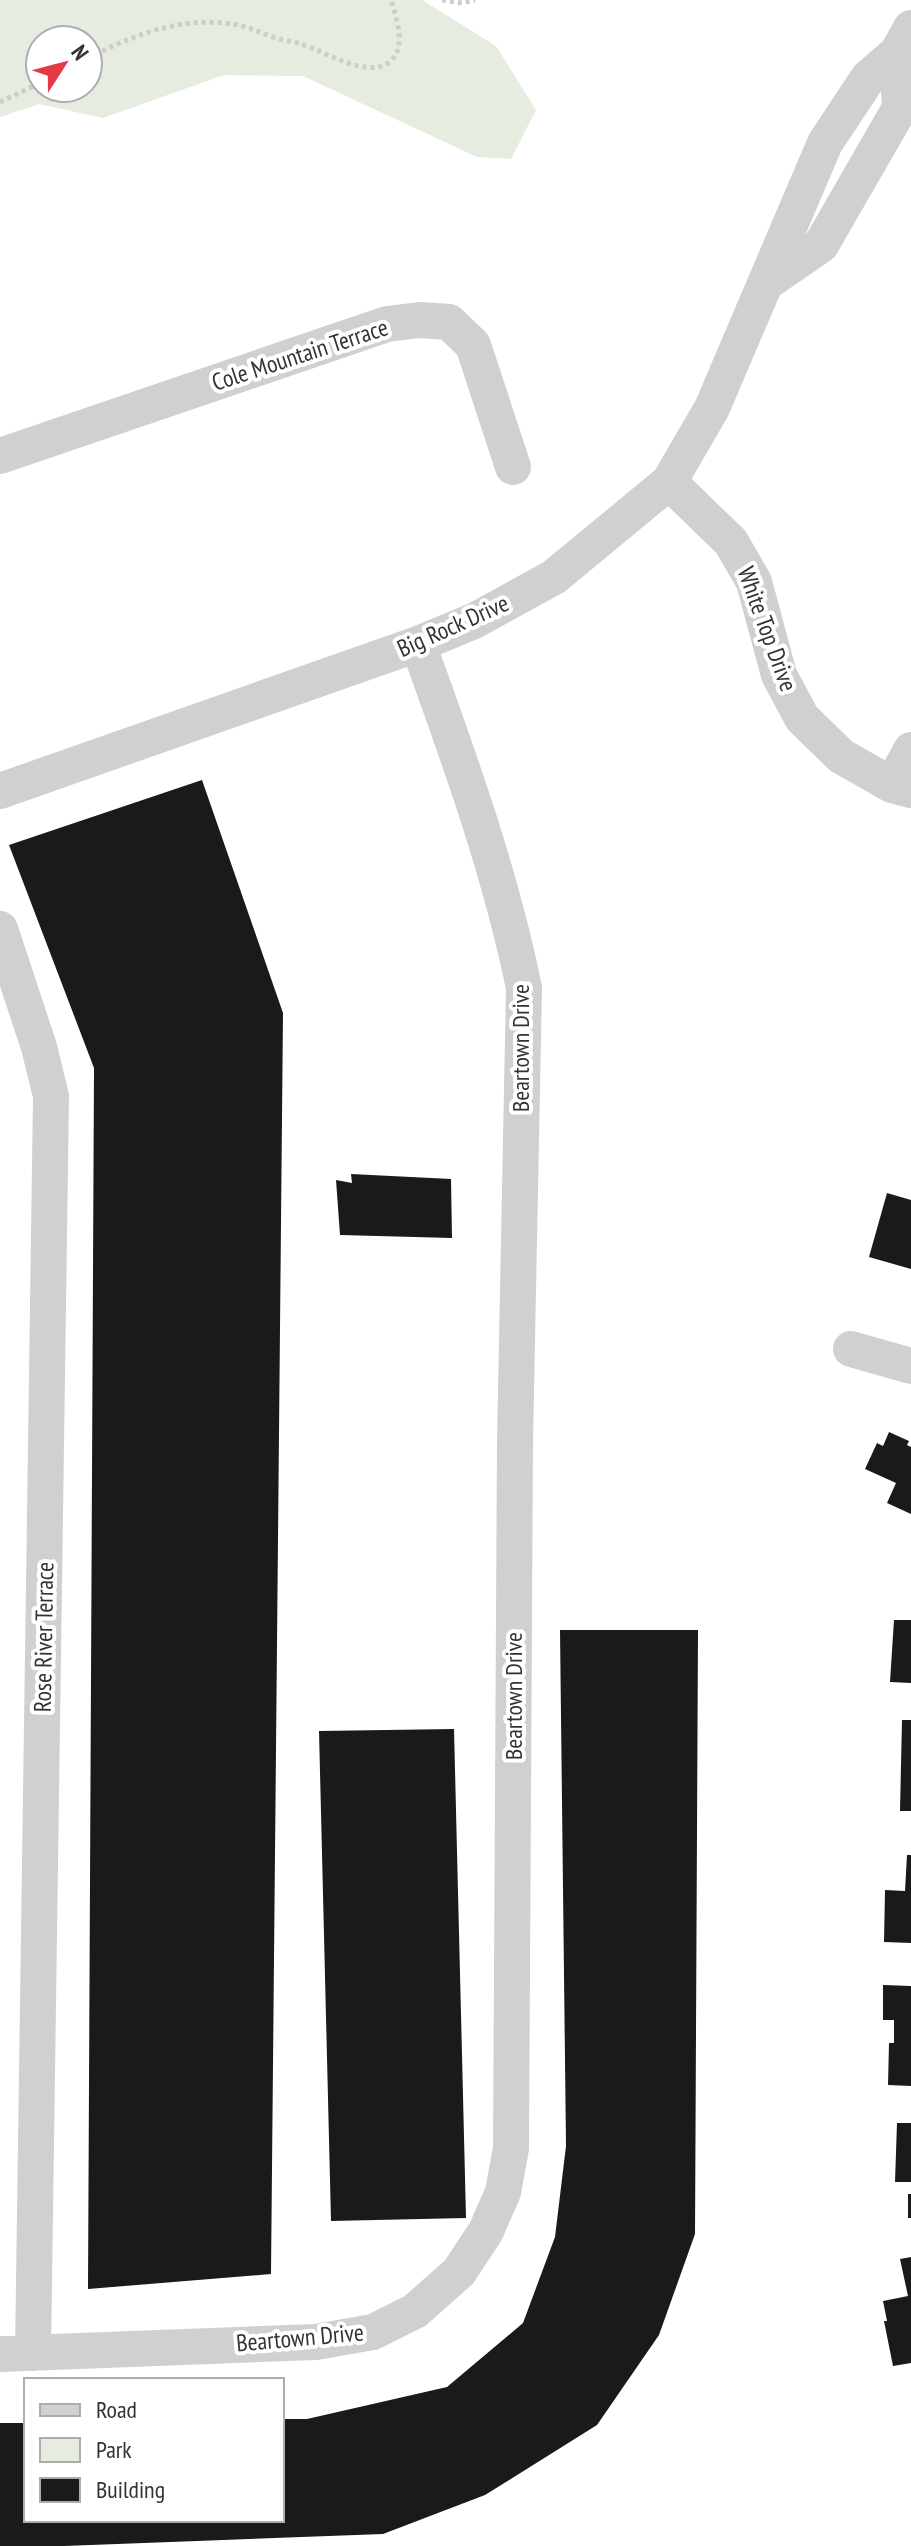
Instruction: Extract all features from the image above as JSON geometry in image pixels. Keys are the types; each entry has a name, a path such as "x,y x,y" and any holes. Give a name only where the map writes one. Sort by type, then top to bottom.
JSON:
{"street":[{"name":"Big Rock Drive","path":"0,791 418,644 474,621 554,577 669,482 712,408 766,283 821,245 900,108 904,40"},
{"name":"Cole Mountain Terrace","path":"0,456 387,324 420,320 449,322 473,345 513,467"},
{"name":"White Top Drive","path":"669,482 731,542 754,582 779,675 802,718 841,756 902,788"},
{"name":"Beartown Drive","path":"16,2353 316,2342 373,2332 415,2311 459,2272 486,2231 503,2192 511,2148 515,1442 524,988 510,922 467,781 418,644"},
{"path":"902,788 911,750"},
{"name":"Rose River Terrace","path":"0,929 39,1047 51,1096 16,2353"},
{"path":"851,1349 911,1366"}],"path":[{"path":"104,50 177,23 223,22 302,44 338,60 381,67 392,60 399,48 391,0"},
{"path":"442,0 462,3 475,0"},
{"path":"0,102 24,91"}],"green space":[{"path":"0,0 422,0 496,46 536,110 511,159 477,157 303,76 224,75 103,118 39,104 0,117"}],"building":[{"path":"202,780 283,1013 271,2274 88,2289 94,1068 9,845"},
{"path":"351,1174 451,1179 452,1238 340,1235 336,1180 352,1183"},
{"path":"887,1193 911,1200 911,1269 869,1257"},
{"path":"889,1432 909,1441 907,1445 911,1447 911,1514 887,1503 896,1483 865,1469 877,1443 883,1446"},
{"path":"894,1620 911,1620 911,1683 890,1682"},
{"path":"560,1630 698,1630 695,2234 659,2335 597,2425 485,2495 383,2534 0,2546 0,2423 24,2423 24,2522 284,2522 284,2419 307,2419 447,2387 523,2323 555,2237 566,2146"},
{"path":"902,1720 911,1720 911,1811 900,1811"},
{"path":"454,1729 466,2218 331,2221 319,1731"},
{"path":"907,1855 911,1855 911,1943 884,1942 885,1890 905,1891"},
{"path":"883,1985 911,1986 911,2086 888,2085 889,2043 894,2043 894,2020 883,2020"},
{"path":"897,2123 911,2123 911,2182 895,2182"},
{"path":"908,2194 911,2194 911,2218 908,2218"},
{"path":"911,2257 911,2363 893,2366 883,2301 908,2296 900,2259"}]}
